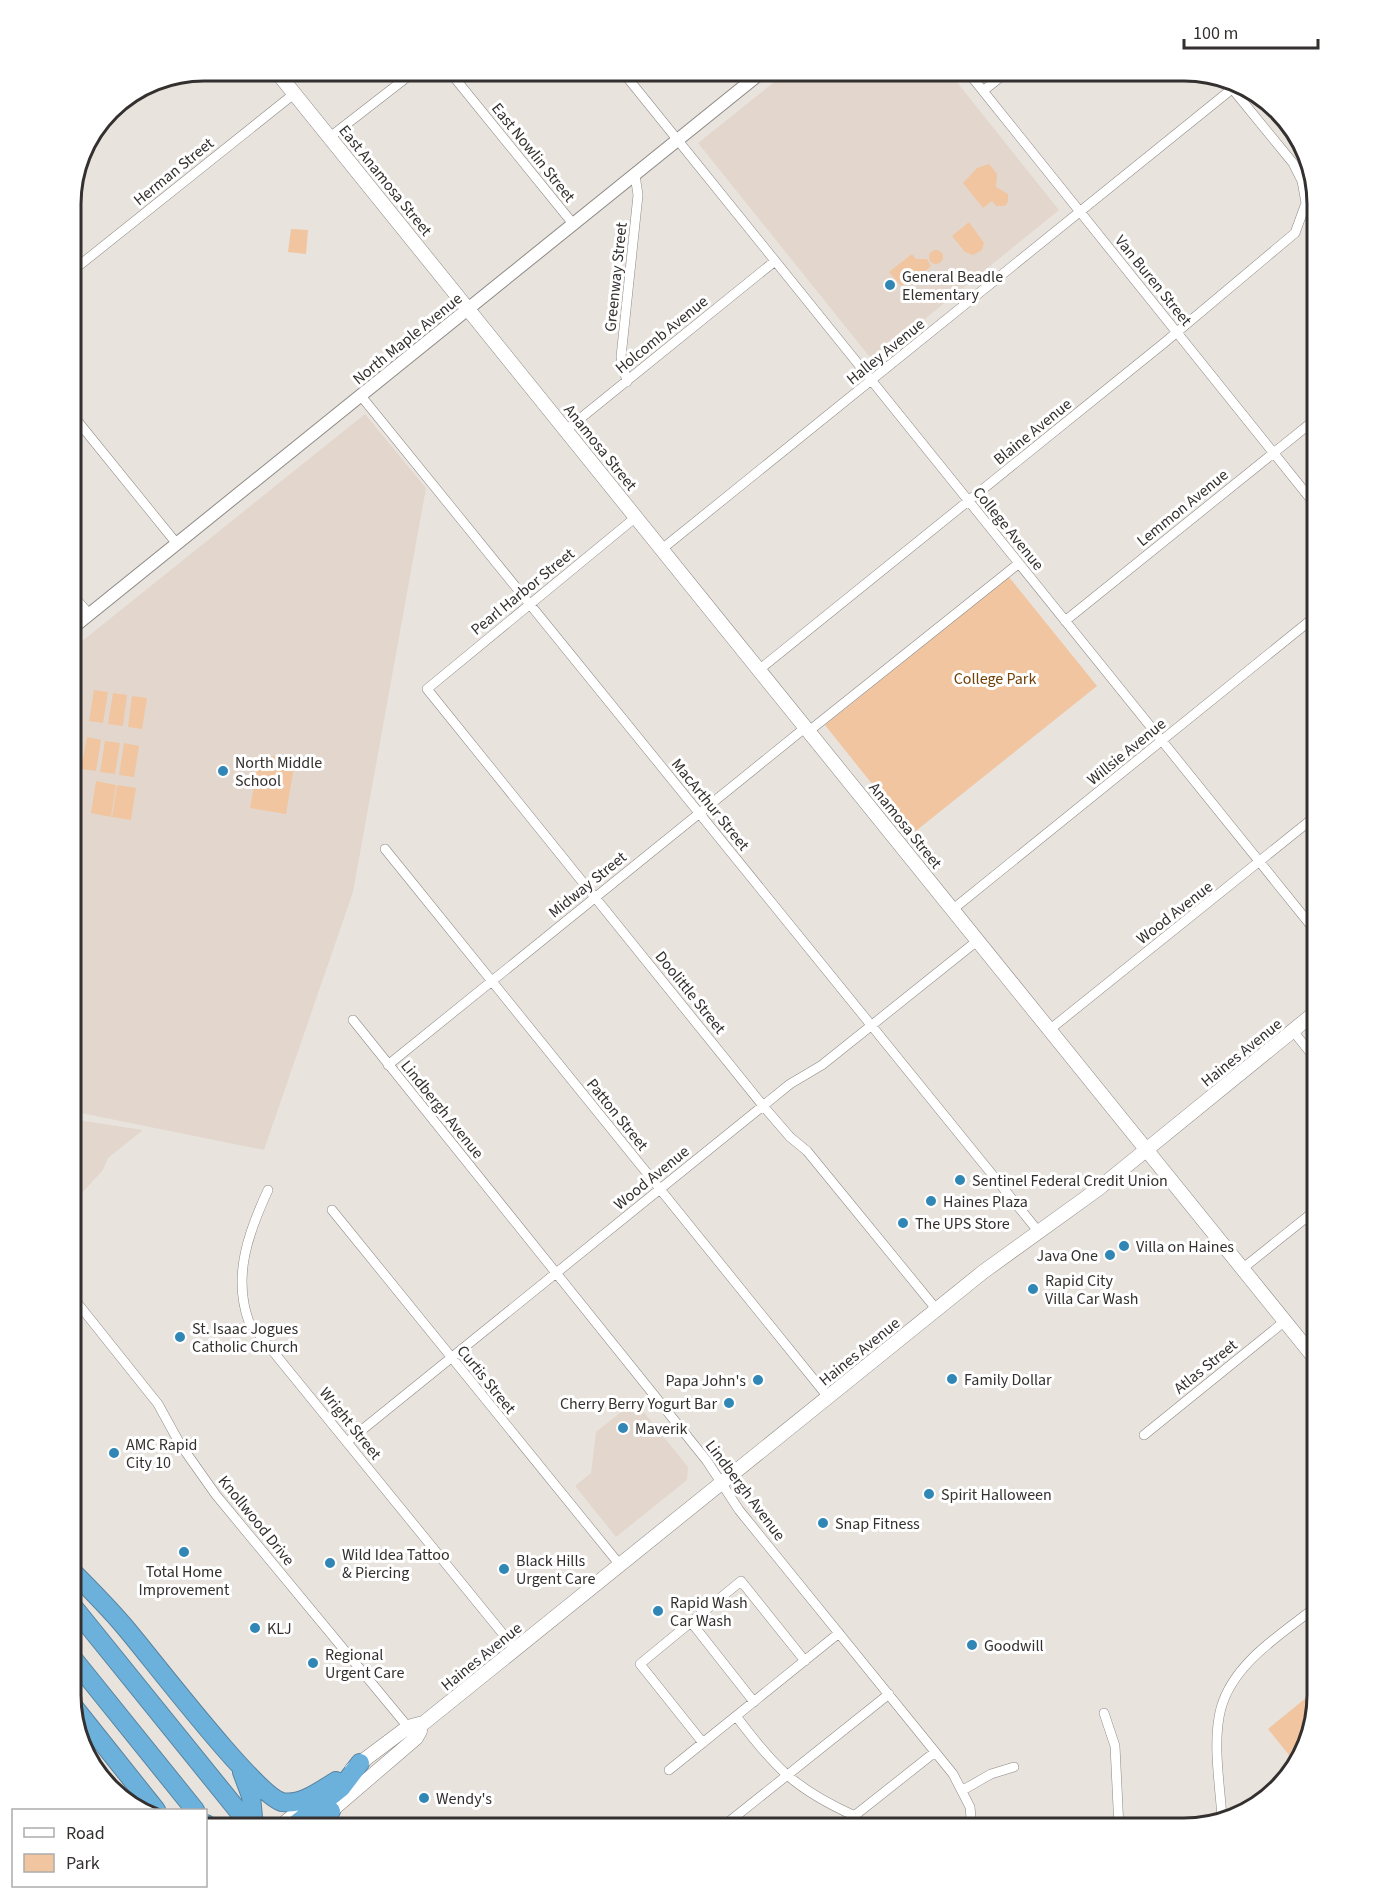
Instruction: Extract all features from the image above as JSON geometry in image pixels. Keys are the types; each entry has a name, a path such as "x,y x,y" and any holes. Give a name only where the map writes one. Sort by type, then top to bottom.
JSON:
{"highway":[{"path":"81,1581 124,1626 228,1751 267,1792 282,1802 305,1798 336,1781"},
{"path":"81,1618 245,1818"},
{"path":"81,1670 192,1807"},
{"path":"83,1719 154,1807"},
{"path":"228,1751 248,1786 252,1818"},
{"path":"304,1818 341,1788 360,1763"},
{"path":"326,1818 331,1811"}],"main road":[{"name":"East Anamosa Street","path":"285,81 469,309"},
{"name":"Anamosa Street","path":"469,309 1048,1031 1307,1349"},
{"name":"Haines Avenue","path":"412,1733 937,1310 1038,1231 1098,1189 1307,1019"},
{"path":"290,1818 360,1763 412,1733"},
{"path":"322,1818 357,1788 412,1733"}],"street":[{"path":"330,137 401,81"},
{"name":"East Nowlin Street","path":"458,81 574,225"},
{"name":"College Avenue","path":"630,81 1307,921"},
{"name":"North Maple Avenue","path":"81,620 751,81"},
{"name":"Van Buren Street","path":"975,81 1307,494"},
{"path":"983,91 996,81"},
{"name":"Halley Avenue","path":"662,549 1080,213 1227,89"},
{"name":"Herman Street","path":"81,264 295,93"},
{"name":"Blaine Avenue","path":"760,669 1287,242 1299,225 1306,203 1302,181 1293,164 1239,94"},
{"name":"Greenway Street","path":"627,382 621,357 639,195 635,175"},
{"name":"Holcomb Avenue","path":"566,430 775,261"},
{"name":"MacArthur Street","path":"361,396 1038,1231"},
{"path":"81,425 177,544"},
{"name":"Lemmon Avenue","path":"1065,621 1307,426"},
{"name":"Pearl Harbor Street","path":"427,689 636,517"},
{"name":"Midway Street","path":"388,1065 699,813 1018,564"},
{"path":"81,605 88,614"},
{"name":"Willsie Avenue","path":"952,910 1307,623"},
{"name":"Doolittle Street","path":"427,689 764,1107 790,1137 807,1151 937,1310"},
{"name":"Wood Avenue","path":"1048,1031 1307,823"},
{"name":"Patton Street","path":"385,849 828,1397"},
{"name":"Wood Avenue","path":"347,1442 790,1084 822,1065 977,941"},
{"name":"Lindbergh Avenue","path":"353,1020 707,1461 739,1510 935,1752 963,1790 970,1807 971,1818"},
{"path":"1293,1031 1307,1048"},
{"name":"Wright Street","path":"268,1190 255,1218 244,1257 242,1286 245,1309 257,1333 516,1650"},
{"name":"Curtis Street","path":"332,1210 620,1565"},
{"path":"1242,1269 1307,1217"},
{"name":"Knollwood Drive","path":"81,1308 158,1404 180,1444 209,1486 412,1733"},
{"name":"Atlas Street","path":"1144,1435 1284,1321"},
{"path":"703,1743 640,1664 741,1581 805,1661"},
{"path":"1222,1812 1218,1738 1221,1710 1226,1696 1239,1672 1307,1614"},
{"path":"691,1622 754,1702"},
{"path":"669,1770 840,1633"},
{"path":"734,1818 889,1694"},
{"path":"1104,1713 1115,1746 1119,1818"},
{"path":"736,1716 786,1776 812,1795 855,1816"},
{"path":"852,1818 935,1752"},
{"path":"963,1790 991,1774 1014,1767"}],"shaded area":[{"name":"General Beadle Elementary","path":"776,81 956,81 1059,210 873,361 698,143"},
{"name":"North Middle School","path":"365,414 426,488 353,892 264,1150 81,1113 81,642"},
{"path":"81,1121 143,1130 108,1158 103,1170 81,1194"},
{"path":"635,1401 688,1467 687,1480 616,1537 575,1486 591,1473 596,1432"}],"green space":[{"path":"989,164 997,174 996,187 1008,194 1008,202 1005,206 996,206 992,201 983,208 963,183 977,168"},
{"path":"969,222 984,243 982,250 973,255 965,252 952,236"},
{"path":"291,229 308,230 306,254 288,252"},
{"path":"936,250 941,252 943,257 941,262 936,264 931,262 929,257 931,252"},
{"path":"912,254 916,259 927,259 931,266 909,285 900,285 889,272"},
{"name":"College Park","path":"1009,577 1097,686 912,834 825,725"},
{"path":"94,690 108,692 103,723 89,721"},
{"path":"113,693 127,695 123,726 108,724"},
{"path":"132,696 147,698 142,729 128,727"},
{"path":"87,737 101,740 96,771 81,769"},
{"path":"105,741 120,743 115,774 100,772"},
{"path":"124,743 139,746 134,777 119,775"},
{"path":"260,754 295,760 286,814 250,808"},
{"path":"96,781 116,785 111,817 91,813"},
{"path":"117,785 136,788 131,820 112,817"},
{"path":"1307,1697 1303,1727 1291,1757 1268,1729"}],"place":[{"name":"General Beadle Elementary","path":"890,285"},
{"name":"North Middle School","path":"223,771"},
{"name":"Sentinel Federal Credit Union","path":"960,1180"},
{"name":"Haines Plaza","path":"931,1201"},
{"name":"The UPS Store","path":"903,1223"},
{"name":"Villa on Haines","path":"1124,1246"},
{"name":"Java One","path":"1110,1255"},
{"name":"Rapid City Villa Car Wash","path":"1033,1289"},
{"name":"St. Isaac Jogues Catholic Church","path":"180,1337"},
{"name":"Family Dollar","path":"952,1379"},
{"name":"Papa John's","path":"758,1380"},
{"name":"Cherry Berry Yogurt Bar","path":"729,1403"},
{"name":"Maverik","path":"623,1428"},
{"name":"AMC Rapid City 10","path":"114,1453"},
{"name":"Spirit Halloween","path":"929,1494"},
{"name":"Snap Fitness","path":"823,1523"},
{"name":"Total Home Improvement","path":"184,1552"},
{"name":"Wild Idea Tattoo & Piercing","path":"330,1563"},
{"name":"Black Hills Urgent Care","path":"504,1569"},
{"name":"Rapid Wash Car Wash","path":"658,1611"},
{"name":"KLJ","path":"255,1628"},
{"name":"Goodwill","path":"972,1645"},
{"name":"Regional Urgent Care","path":"313,1663"},
{"name":"Wendy's","path":"424,1798"}]}
